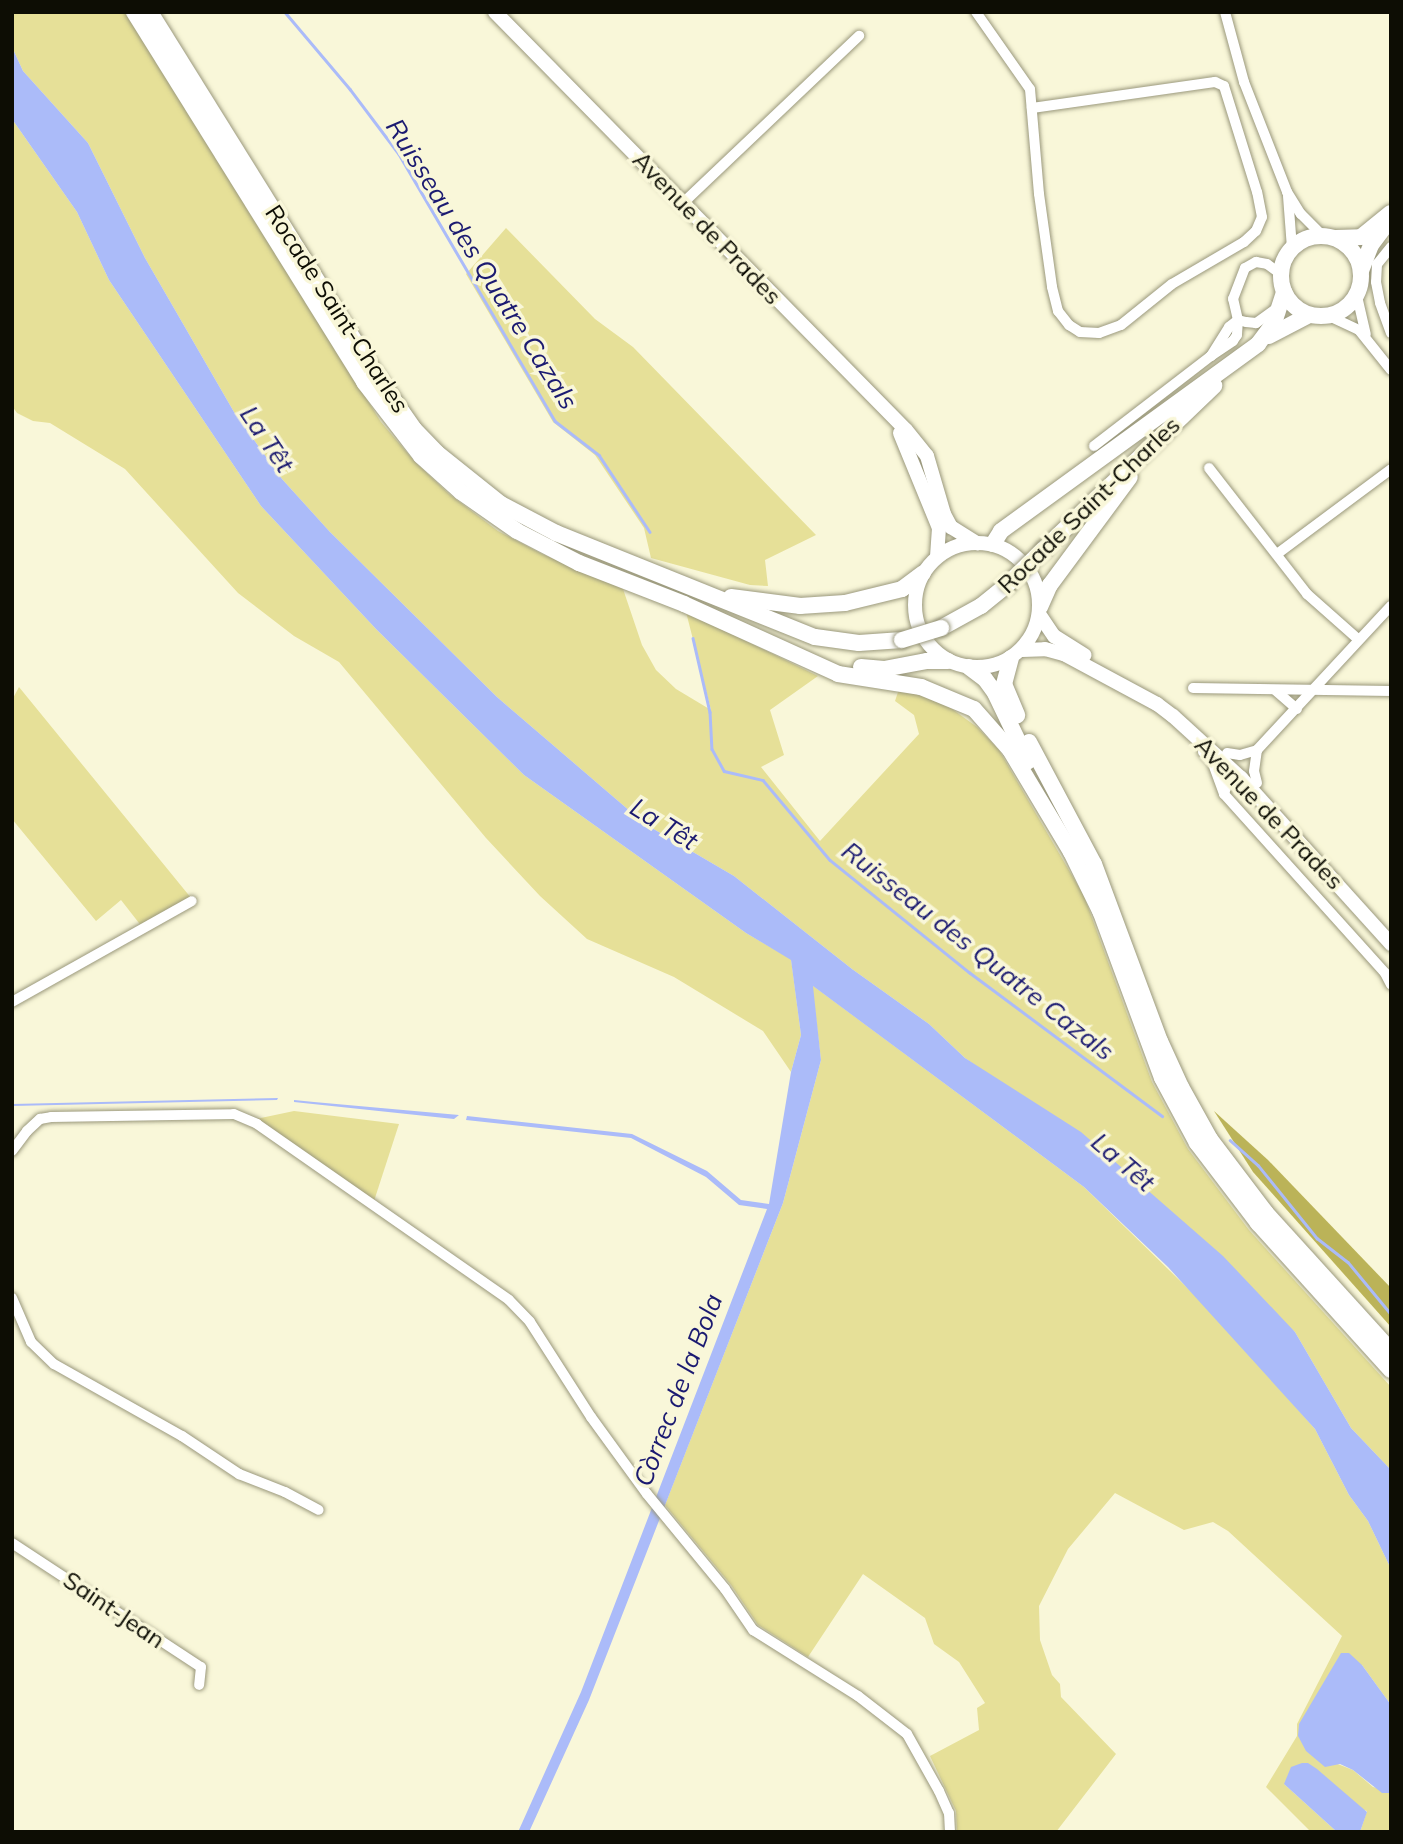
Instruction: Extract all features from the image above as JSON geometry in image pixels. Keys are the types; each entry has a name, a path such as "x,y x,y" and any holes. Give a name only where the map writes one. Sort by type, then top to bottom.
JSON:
{"main road":[{"name":"Rocade Saint-Charles","path":"134,12 364,382 421,456 480,505"},
{"name":"Rocade Saint-Charles","path":"150,12 375,373 414,429 460,473 501,504 585,544"},
{"name":"Avenue de Prades","path":"495,12 906,430 927,456 944,514 951,527 985,543"},
{"name":"Avenue de Prades","path":"501,12 527,43"},
{"path":"1391,213 1361,237 1312,237 1292,248 1281,274 1282,299 1309,315 1329,316 1340,312 1357,296 1361,271 1376,236 1391,220"},
{"path":"1328,237 1352,250 1361,271"},
{"name":"Rocade Saint-Charles","path":"1258,344 1274,323 1282,299"},
{"name":"Rocade Saint-Charles","path":"815,638 859,643 902,640 941,628 981,606 1258,344 1280,327 1309,315"},
{"path":"985,543 1258,344"},
{"name":"Avenue de Prades","path":"888,414 902,435 933,508 939,528 937,556"},
{"path":"1170,428 1050,585 1039,610 1033,634 1017,654 1004,684 1027,748 1073,844 1101,913 1162,1078 1197,1143 1258,1223 1391,1370"},
{"path":"480,505 530,538 579,563 684,604 802,660 838,674 922,687 974,709 1010,750 1071,852 1101,913"},
{"path":"480,505 522,528 614,568 789,634 815,638"},
{"path":"530,538 732,617 830,661 884,669 927,661 948,661 983,668 1017,654"},
{"path":"585,544 731,598 800,606 879,596 902,589 923,573 937,556 963,544 985,543 1013,555 1029,572 1038,593 1039,610"},
{"path":"585,544 815,638"},
{"path":"923,573 915,603 917,622 931,649 948,661"},
{"name":"Avenue de Prades","path":"1039,610 1054,636 1178,710 1227,753 1391,934"},
{"name":"Avenue de Prades","path":"1017,654 1045,649 1064,654 1157,704 1241,778 1391,944"},
{"path":"968,667 985,679 995,693 1094,864 1160,1041 1181,1087 1210,1139 1266,1213 1391,1351"}],"street":[{"path":"976,12 1030,89 1038,194 1052,287 1058,311 1080,332 1099,333 1121,325 1172,284 1244,242 1256,231 1262,217 1257,192 1224,86 1215,82 1032,108"},
{"path":"1225,12 1244,82 1287,192 1301,214 1328,237"},
{"path":"683,203 859,36"},
{"path":"1287,192 1292,248"},
{"path":"1391,247 1377,264 1376,282 1391,333"},
{"path":"1238,320 1233,299 1245,268 1256,262 1267,264 1281,274"},
{"path":"1357,296 1359,315 1369,341"},
{"path":"1094,446 1211,356 1228,327 1238,320 1256,323 1282,299"},
{"path":"1329,316 1348,323 1369,341 1388,366"},
{"path":"1388,366 1391,351"},
{"path":"1209,468 1307,594 1360,640"},
{"path":"1277,554 1391,469"},
{"path":"1227,753 1240,755 1257,750 1315,691 1391,606"},
{"path":"1193,688 1275,690 1294,687 1315,691 1391,691"},
{"path":"1275,690 1297,709"},
{"path":"1157,704 1212,761 1224,794 1385,974 1391,985"},
{"path":"1257,750 1254,771 1257,783"},
{"path":"1224,794 1228,781 1241,778"},
{"path":"12,1002 192,901"},
{"path":"12,1151 27,1130 40,1119 108,1114 234,1114 257,1124 509,1300 530,1322 592,1417 647,1494 725,1589 753,1630 858,1696 900,1726 939,1791 948,1813 950,1832"},
{"path":"12,1298 31,1342 54,1364 182,1436 239,1474 319,1510"},
{"name":"Saint-Jean","path":"12,1543 201,1667 199,1685"}],"shaded area":[{"path":"12,12 125,12 381,422 415,462 449,494 498,531 542,554 622,586 642,645 656,670 676,689 711,710 686,612 818,676 770,710 784,755 761,767 820,841 919,734 914,715 895,701 899,689 941,701 977,727 999,750 1084,896 1152,1082 1188,1149 1249,1230 1391,1387 1391,1470 1351,1428 1295,1332 1012,1091 965,1058 929,1024 852,969 734,876 645,824 497,697 330,532 282,479 234,412 145,258 88,143 23,71 12,47"},
{"path":"12,119 77,212 109,280 261,506 376,629 524,775 746,933 791,959 801,1035 791,1072 763,1031 674,977 587,939 540,896 486,838 339,662 294,636 238,593 125,469 50,423 33,421 17,413 12,406"},
{"path":"506,228 595,319 633,347 816,535 765,560 768,586 750,585 651,558 644,528 595,455 553,422 466,274"},
{"path":"19,687 196,904 146,932 121,900 96,921 12,819 12,700"},
{"path":"812,985 1084,1187 1212,1312 1315,1429 1349,1495 1368,1521 1391,1569 1391,1705 1362,1665 1335,1763 1353,1770 1373,1787 1391,1791 1391,1832 1360,1832 1367,1811 1284,1784 1337,1832 1311,1832 1266,1787 1297,1736 1297,1724 1342,1636 1228,1531 1213,1522 1184,1530 1115,1493 1068,1549 1039,1606 1040,1640 1052,1675 1060,1684 1061,1697 1116,1754 1056,1832 957,1832 956,1811 930,1756 979,1730 977,1708 985,1703 959,1662 934,1644 925,1618 863,1574 808,1657 758,1625 731,1585 665,1505 783,1203 821,1060"},
{"path":"294,1111 399,1124 374,1201 256,1119"},
{"path":"1214,1111 1268,1160 1391,1288 1391,1327 1253,1172"}],"water":[{"name":"La Têt","path":"12,47 23,71 88,143 145,258 234,412 282,479 330,532 497,697 645,824 734,876 852,969 929,1024 965,1058 1081,1132 1223,1256 1295,1332 1351,1428 1391,1470 1391,1569 1368,1521 1349,1495 1315,1429 1168,1267 1084,1187 813,986 821,1060 783,1203 589,1700 529,1832 518,1832 581,1692 767,1209 739,1205 706,1177 631,1138 466,1120 467,1116 632,1134 707,1171 741,1200 769,1204 791,1072 801,1035 791,960 746,933 524,775 376,629 261,506 109,280 77,212 12,119"},
{"path":"278,1098 277,1100 12,1106 12,1104"},
{"path":"294,1100 459,1115 454,1119"},
{"path":"1341,1653 1349,1653 1362,1665 1391,1705 1389,1793 1382,1793 1353,1770 1340,1764 1325,1767 1306,1751 1298,1736 1299,1724"},
{"path":"1308,1763 1317,1769 1367,1812 1360,1832 1337,1832 1284,1784 1291,1767"}],"waterway":[{"name":"Ruisseau des Quatre Cazals","path":"285,12 350,89 399,154 555,421 599,455 650,532"},
{"name":"Ruisseau des Quatre Cazals","path":"693,638 710,712 712,749 724,771 763,780 830,860 969,972 1162,1116"},
{"name":"Ruisseau des Quatre Cazals","path":"1230,1140 1258,1165 1317,1238 1348,1262 1391,1314"}],"water label":[{"name":"Còrrec de la Bola","path":"678,1390"}]}
